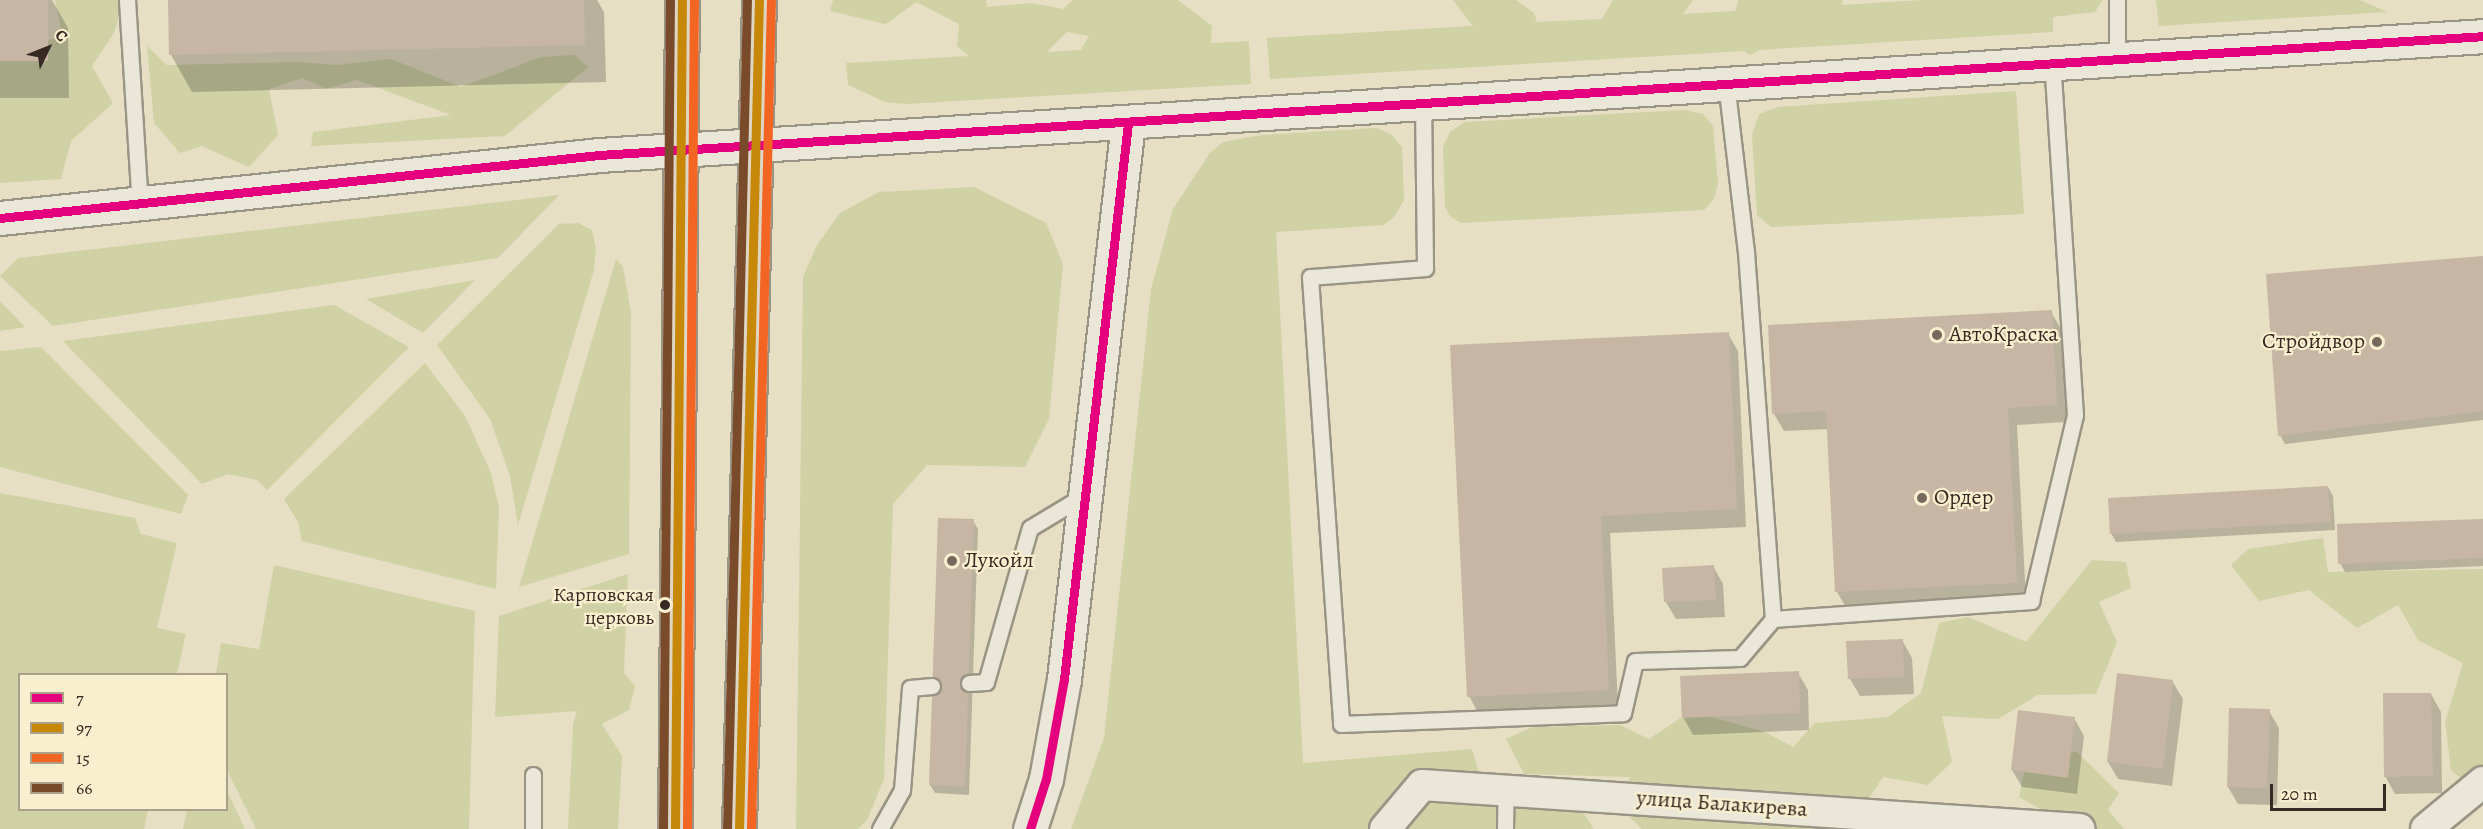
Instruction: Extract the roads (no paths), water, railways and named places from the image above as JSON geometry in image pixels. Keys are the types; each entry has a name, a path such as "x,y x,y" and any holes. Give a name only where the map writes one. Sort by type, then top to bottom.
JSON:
{"main road":[{"path":"675,829 682,0"},
{"path":"739,829 759,0"}],"street":[{"path":"0,218 599,155 1128,123 1423,101 2483,36"},
{"path":"1030,829 1046,779 1064,679 1128,123"},
{"path":"2426,829 2483,782"},
{"name":"улица Балакирева","path":"1384,829 1422,785 2080,829"}],"lane":[{"path":"127,0 140,205"},
{"path":"2117,0 2117,59"},
{"path":"1773,618 2031,601 2075,415 2052,63"},
{"path":"1423,101 1425,268 1310,277 1341,724 1623,713 1635,662 1740,658 1773,618 1746,252 1726,82"},
{"path":"969,684 986,682 1030,528 1084,495"},
{"path":"880,829 902,790 910,688 932,686"},
{"path":"533,775 533,829"},
{"path":"1505,829 1506,790"}],"place":[{"name":"АвтоКраска","path":"1937,335"},
{"name":"Стройдвор","path":"2377,342"},
{"name":"Ордер","path":"1922,498"},
{"name":"Лукойл","path":"952,561"},
{"name":"Карповская церковь","path":"665,605"}]}
